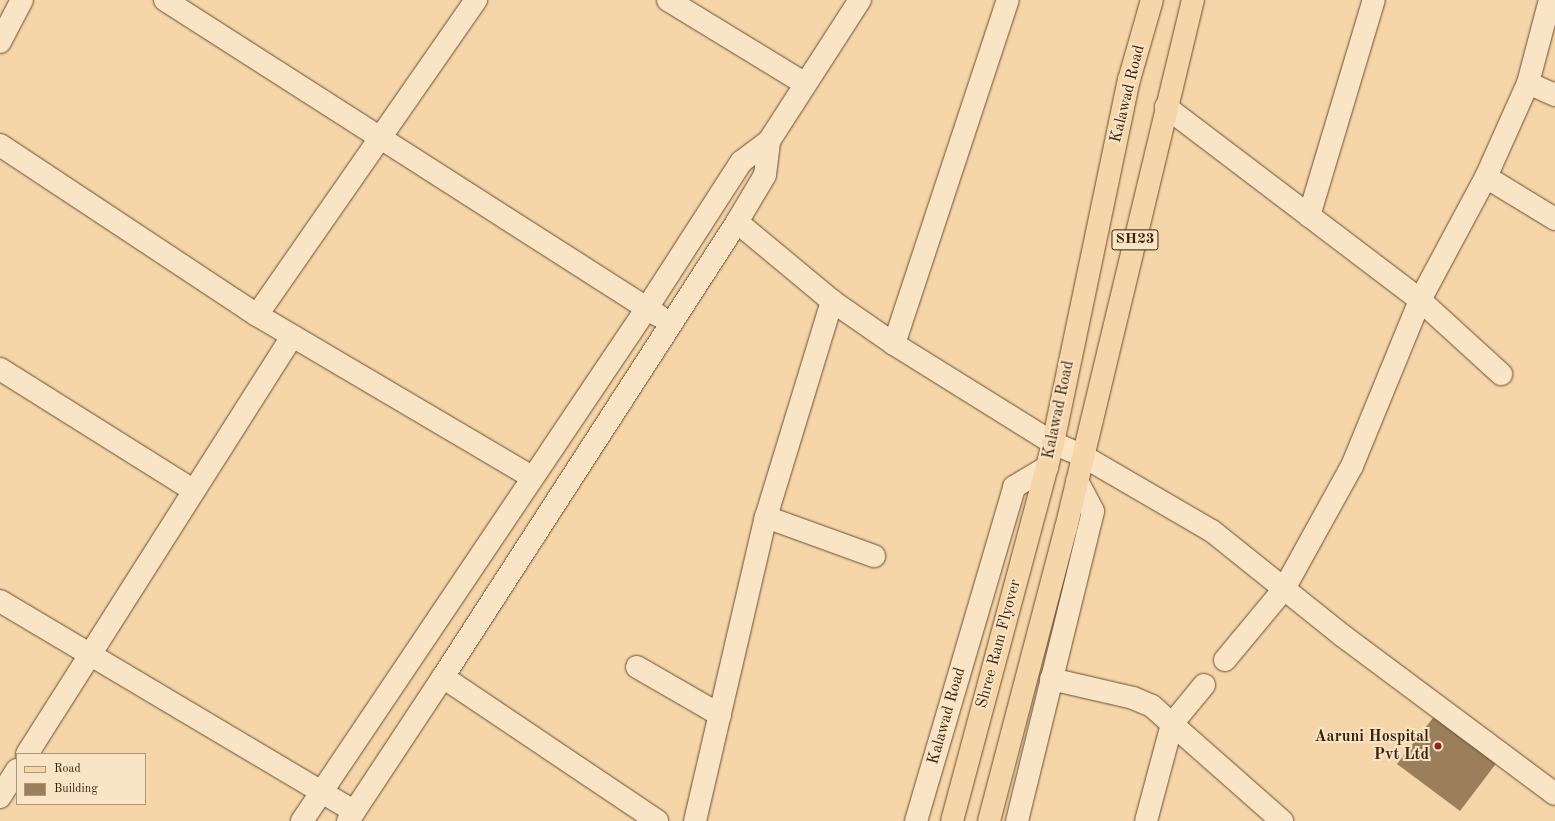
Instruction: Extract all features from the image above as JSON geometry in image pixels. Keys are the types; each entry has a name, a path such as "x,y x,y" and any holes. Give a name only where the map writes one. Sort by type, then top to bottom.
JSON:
{"main road":[{"name":"Kalawad Road","path":"1047,467 1129,80 1152,0"},
{"name":"Kalawad Road","path":"1077,480 1193,0"},
{"name":"Shree Ram Flyover","path":"952,821 1047,467"},
{"path":"990,821 1066,528 1077,480"}],"street":[{"path":"0,42 22,0"},
{"path":"165,0 647,308 672,322"},
{"path":"257,315 476,0"},
{"path":"668,0 804,82"},
{"path":"0,601 321,792 351,816 444,677 737,222 765,175 770,141 804,82 860,0"},
{"path":"894,344 1008,0"},
{"path":"1309,216 1374,0"},
{"path":"1225,660 1284,589 1352,466 1420,300 1486,177 1528,84 1550,0"},
{"path":"1528,84 1555,95"},
{"path":"1166,107 1420,300 1501,374"},
{"path":"302,821 647,308 741,162 770,141"},
{"path":"0,145 257,315 532,477"},
{"path":"1486,177 1555,219"},
{"path":"737,222 832,301 894,344 1053,443 1083,456 1212,531 1284,589 1555,794"},
{"path":"695,821 766,517 832,301"},
{"path":"28,753 292,336"},
{"path":"0,369 193,490"},
{"name":"Kalawad Road","path":"916,821 1014,487 1047,467"},
{"path":"1017,821 1093,511 1077,480"},
{"path":"766,517 874,556"},
{"path":"637,667 720,715"},
{"path":"444,677 657,821"},
{"path":"1051,679 1133,698 1152,706 1282,821"},
{"path":"1146,821 1172,724 1204,685"},
{"path":"0,797 16,772"}],"building":[{"path":"1436,714 1498,761 1460,811 1397,764"}],"place":[{"name":"Aaruni Hospital Pvt Ltd","path":"1438,746"}]}
